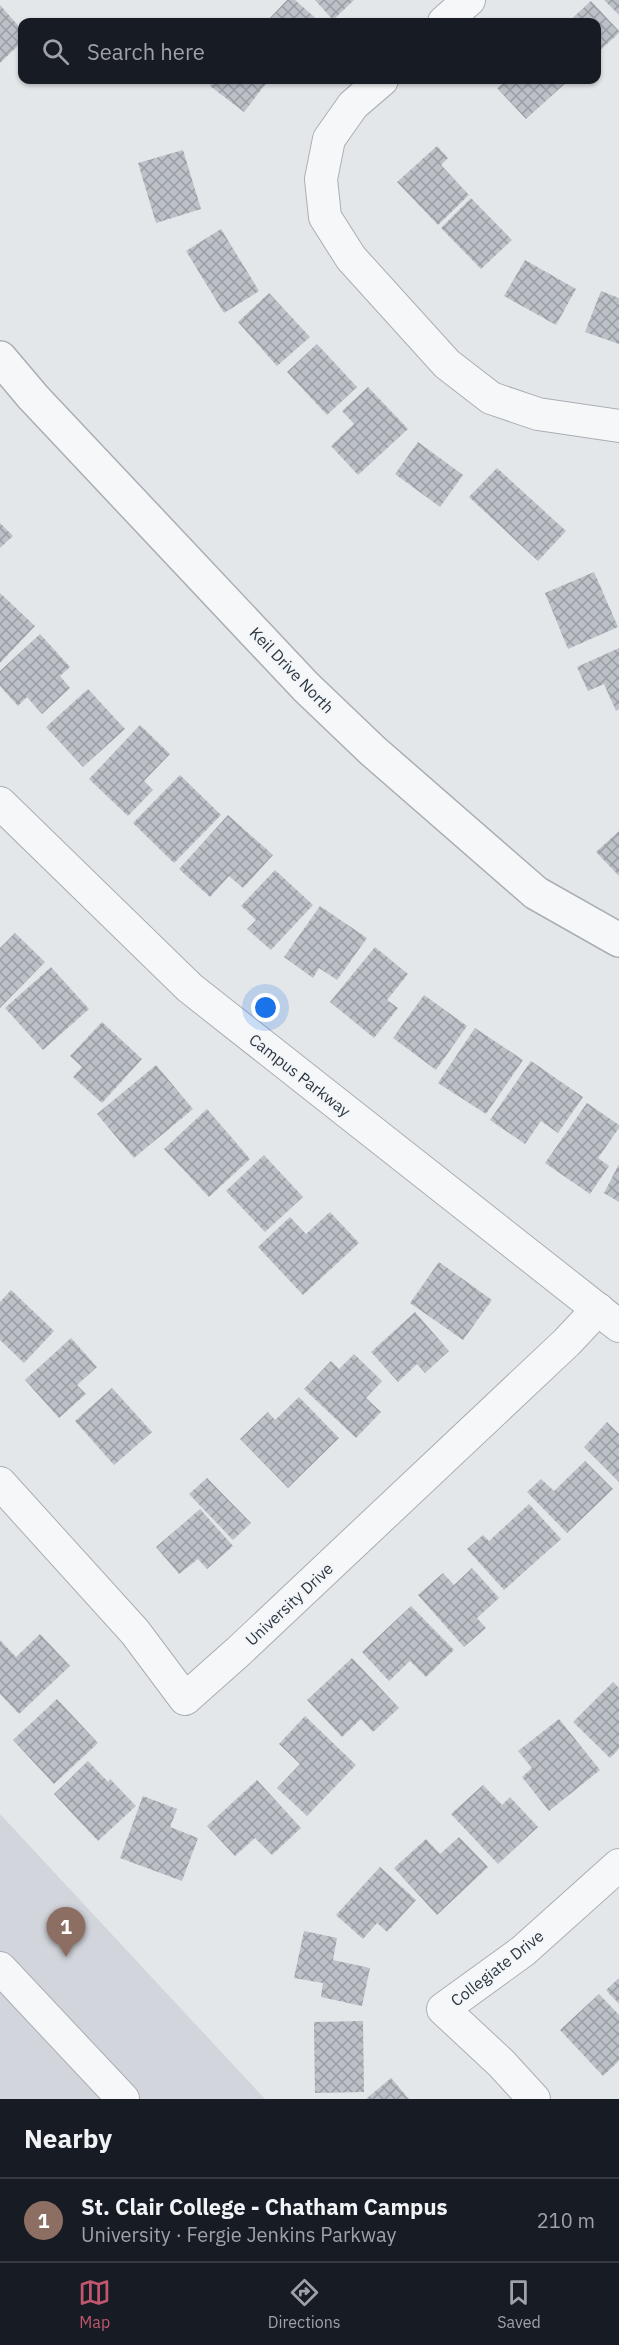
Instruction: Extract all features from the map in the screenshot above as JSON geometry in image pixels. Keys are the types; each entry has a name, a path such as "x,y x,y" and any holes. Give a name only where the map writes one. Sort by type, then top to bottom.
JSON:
{"street":[{"path":"449,18 469,0"},
{"path":"377,84 353,105 329,139 321,179 325,217 351,258 447,364 491,398 538,414 619,426"},
{"name":"Keil Drive North","path":"0,358 33,397 306,687 373,751 536,893 619,940"},
{"name":"Campus Parkway","path":"0,803 190,988 609,1318"},
{"name":"University Drive","path":"0,1483 135,1632 185,1699 239,1651 541,1366 609,1318"},
{"name":"Collegiate Drive","path":"534,2099 443,2009 524,1951 619,1864"},
{"path":"0,1968 123,2099"}],"shaded area":[{"path":"0,1814 265,2099 0,2099"}],"building":[{"path":"287,0 295,0 315,18 270,18"},
{"path":"315,0 354,0 335,18 331,18"},
{"path":"604,0 619,0 619,15"},
{"path":"591,1 619,33 601,49 601,18 572,18"},
{"path":"0,5 18,25 18,46 0,63"},
{"path":"212,84 266,84 244,112 210,86"},
{"path":"502,84 565,84 526,119 497,88"},
{"path":"437,146 448,158 441,165 469,195 438,225 397,182"},
{"path":"183,150 201,209 156,223 138,163"},
{"path":"471,198 512,240 481,269 441,228"},
{"path":"221,229 259,291 224,313 186,251"},
{"path":"525,260 576,289 556,325 504,296"},
{"path":"601,291 619,298 619,344 585,332"},
{"path":"269,293 310,337 277,366 238,322"},
{"path":"317,344 357,387 327,415 287,372"},
{"path":"368,387 408,429 358,475 331,446 354,424 342,411"},
{"path":"418,442 463,475 440,507 395,474"},
{"path":"497,468 566,531 538,561 469,497"},
{"path":"0,523 13,536 0,548"},
{"path":"594,572 618,627 568,649 545,593"},
{"path":"0,593 35,626 0,663"},
{"path":"40,634 70,667 60,676 70,688 42,714 27,697 18,706 0,686 0,671"},
{"path":"619,648 619,709 616,711 604,684 588,691 577,667"},
{"path":"88,689 125,729 83,767 46,727"},
{"path":"140,725 170,754 144,781 153,790 128,816 89,779"},
{"path":"180,775 221,815 174,863 133,823"},
{"path":"228,815 273,855 243,888 229,876 210,897 179,869"},
{"path":"619,831 619,876 596,852"},
{"path":"275,870 313,905 271,950 247,929 256,920 241,906"},
{"path":"320,906 367,938 337,980 319,968 313,978 284,957"},
{"path":"15,933 45,962 0,1008 0,948"},
{"path":"375,947 408,974 387,1000 398,1008 374,1038 330,1002"},
{"path":"51,967 89,1009 43,1050 5,1008"},
{"path":"424,995 467,1026 436,1070 393,1038"},
{"path":"102,1022 142,1059 102,1103 73,1077 82,1067 70,1056"},
{"path":"475,1028 523,1060 486,1114 438,1083"},
{"path":"531,1061 583,1097 558,1133 541,1121 525,1144 490,1120"},
{"path":"156,1065 193,1109 134,1158 97,1114"},
{"path":"587,1103 619,1125 598,1158 609,1166 590,1194 545,1163"},
{"path":"207,1109 250,1159 209,1197 164,1149"},
{"path":"264,1155 303,1197 265,1232 226,1191"},
{"path":"619,1164 619,1202 604,1193"},
{"path":"330,1212 359,1243 303,1295 258,1247 290,1217 306,1234"},
{"path":"439,1262 492,1300 463,1340 410,1303"},
{"path":"11,1290 54,1331 24,1363 0,1340 0,1302"},
{"path":"415,1312 449,1351 425,1373 417,1364 398,1382 371,1352"},
{"path":"71,1338 97,1367 77,1385 86,1394 59,1418 25,1380"},
{"path":"354,1354 382,1381 366,1398 381,1412 356,1438 304,1389 331,1361 339,1369"},
{"path":"112,1388 152,1432 114,1465 75,1421"},
{"path":"299,1397 339,1438 288,1488 240,1439 268,1412 275,1420"},
{"path":"607,1422 619,1434 619,1482 584,1447"},
{"path":"585,1461 613,1489 567,1533 527,1492 541,1479 554,1491"},
{"path":"207,1478 251,1523 233,1540 189,1494"},
{"path":"529,1504 561,1539 504,1590 467,1549 483,1535 489,1541"},
{"path":"200,1509 233,1546 207,1569 198,1559 179,1574 156,1547"},
{"path":"472,1568 499,1598 477,1618 486,1628 464,1647 418,1595 443,1573 454,1585"},
{"path":"411,1606 454,1650 426,1677 410,1661 389,1681 362,1652"},
{"path":"40,1634 70,1666 19,1714 0,1694 0,1640 16,1657"},
{"path":"352,1658 399,1708 373,1732 361,1719 342,1737 307,1700"},
{"path":"613,1682 619,1688 619,1749 610,1758 573,1722"},
{"path":"57,1699 98,1743 54,1784 13,1740"},
{"path":"305,1716 356,1765 307,1816 277,1788 300,1764 279,1744"},
{"path":"559,1719 600,1770 549,1811 522,1777 532,1768 518,1751"},
{"path":"88,1761 108,1782 110,1779 136,1806 98,1841 54,1794"},
{"path":"257,1780 301,1828 272,1855 255,1838 235,1856 207,1826"},
{"path":"483,1785 502,1805 510,1797 538,1827 498,1864 451,1814"},
{"path":"143,1796 177,1809 170,1827 198,1838 182,1881 120,1858"},
{"path":"459,1837 488,1867 437,1915 394,1868 426,1839 440,1854"},
{"path":"380,1867 416,1900 387,1932 377,1923 363,1939 336,1915"},
{"path":"304,1931 337,1938 333,1960 370,1968 362,2006 321,1997 323,1983 294,1978"},
{"path":"619,1978 619,2004 606,1990"},
{"path":"599,1994 619,2015 619,2061 603,2076 560,2030"},
{"path":"363,2021 364,2092 315,2093 314,2022"},
{"path":"391,2078 409,2099 366,2099"}],"place":[{"name":"St. Clair College - Chatham Campus","path":"66,1957"}]}
